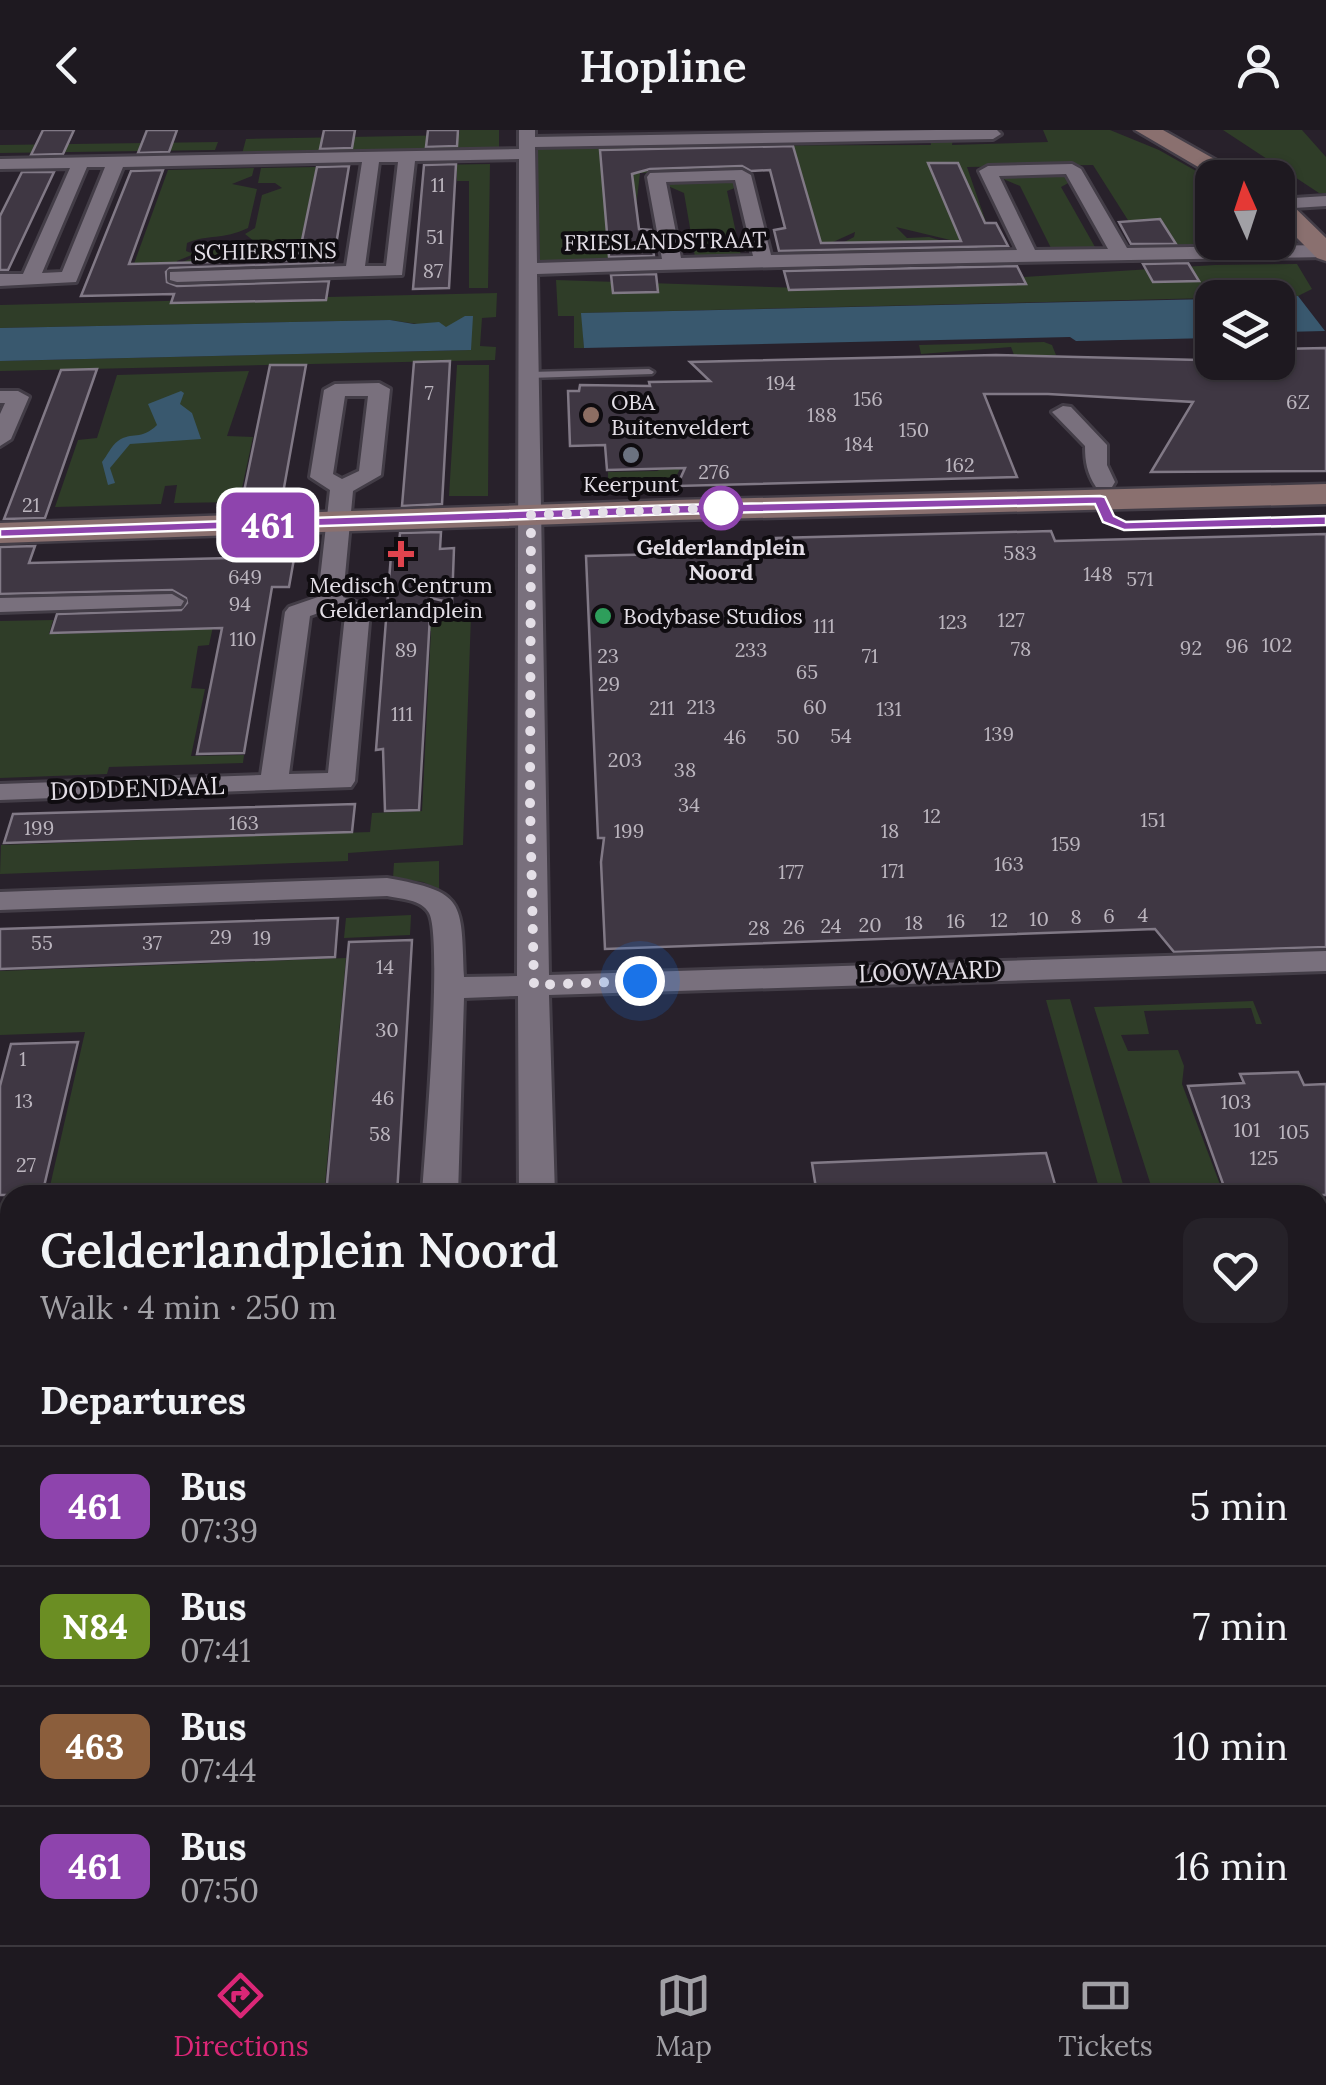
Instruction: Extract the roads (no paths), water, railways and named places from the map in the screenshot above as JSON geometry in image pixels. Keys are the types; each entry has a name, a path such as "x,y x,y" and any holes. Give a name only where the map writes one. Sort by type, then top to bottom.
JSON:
{"street":[{"path":"1146,130 1214,160"},
{"path":"1181,130 1225,160"},
{"path":"0,164 407,156 527,142 993,134"},
{"path":"527,142 536,1185"},
{"name":"SCHIERSTINS","path":"177,276 396,272 407,156"},
{"name":"SCHIERSTINS","path":"355,272 371,157"},
{"path":"30,279 80,162"},
{"path":"0,280 69,278 116,162"},
{"path":"1030,258 988,171 1072,170 1122,256"},
{"path":"672,266 656,177 742,176 764,264"},
{"path":"1296,203 1326,224"},
{"path":"1296,203 1325,252"},
{"name":"FRIESLANDSTRAAT","path":"528,269 802,263 867,270 936,269 998,259 1325,252"},
{"path":"0,397 18,396 0,439"},
{"path":"1063,412 1096,445 1102,491"},
{"path":"274,784 298,612 330,601 342,486"},
{"path":"0,533 1102,491 1326,494"},
{"path":"0,605 172,600"},
{"name":"DODDENDAAL","path":"0,792 341,782 358,611 330,601"},
{"path":"0,901 387,887 425,894 441,905 447,921 449,988 440,1185"},
{"name":"LOOWAARD","path":"449,988 1326,961"}],"lane":[{"path":"528,375 649,372"},
{"path":"1102,491 1108,519 1124,526 1326,521"}],"water":[{"path":"1298,296 1325,331 1295,332"},
{"path":"1195,299 1195,338 1076,341 1070,337 584,348 581,313"},
{"path":"465,316 473,316 471,350 0,361 0,328 390,320 414,324 439,322 446,327"},
{"path":"184,393 180,404 192,413 201,439 130,444 110,468 115,483 108,485 102,462 113,446 123,438 151,430 157,425 148,404"}],"place":[{"name":"OBA Buitenveldert","path":"591,415"},
{"name":"Keerpunt","path":"631,455"},
{"name":"Gelderlandplein Noord","path":"721,508"},
{"name":"Medisch Centrum Gelderlandplein","path":"401,554"},
{"name":"Bodybase Studios","path":"603,616"}]}
